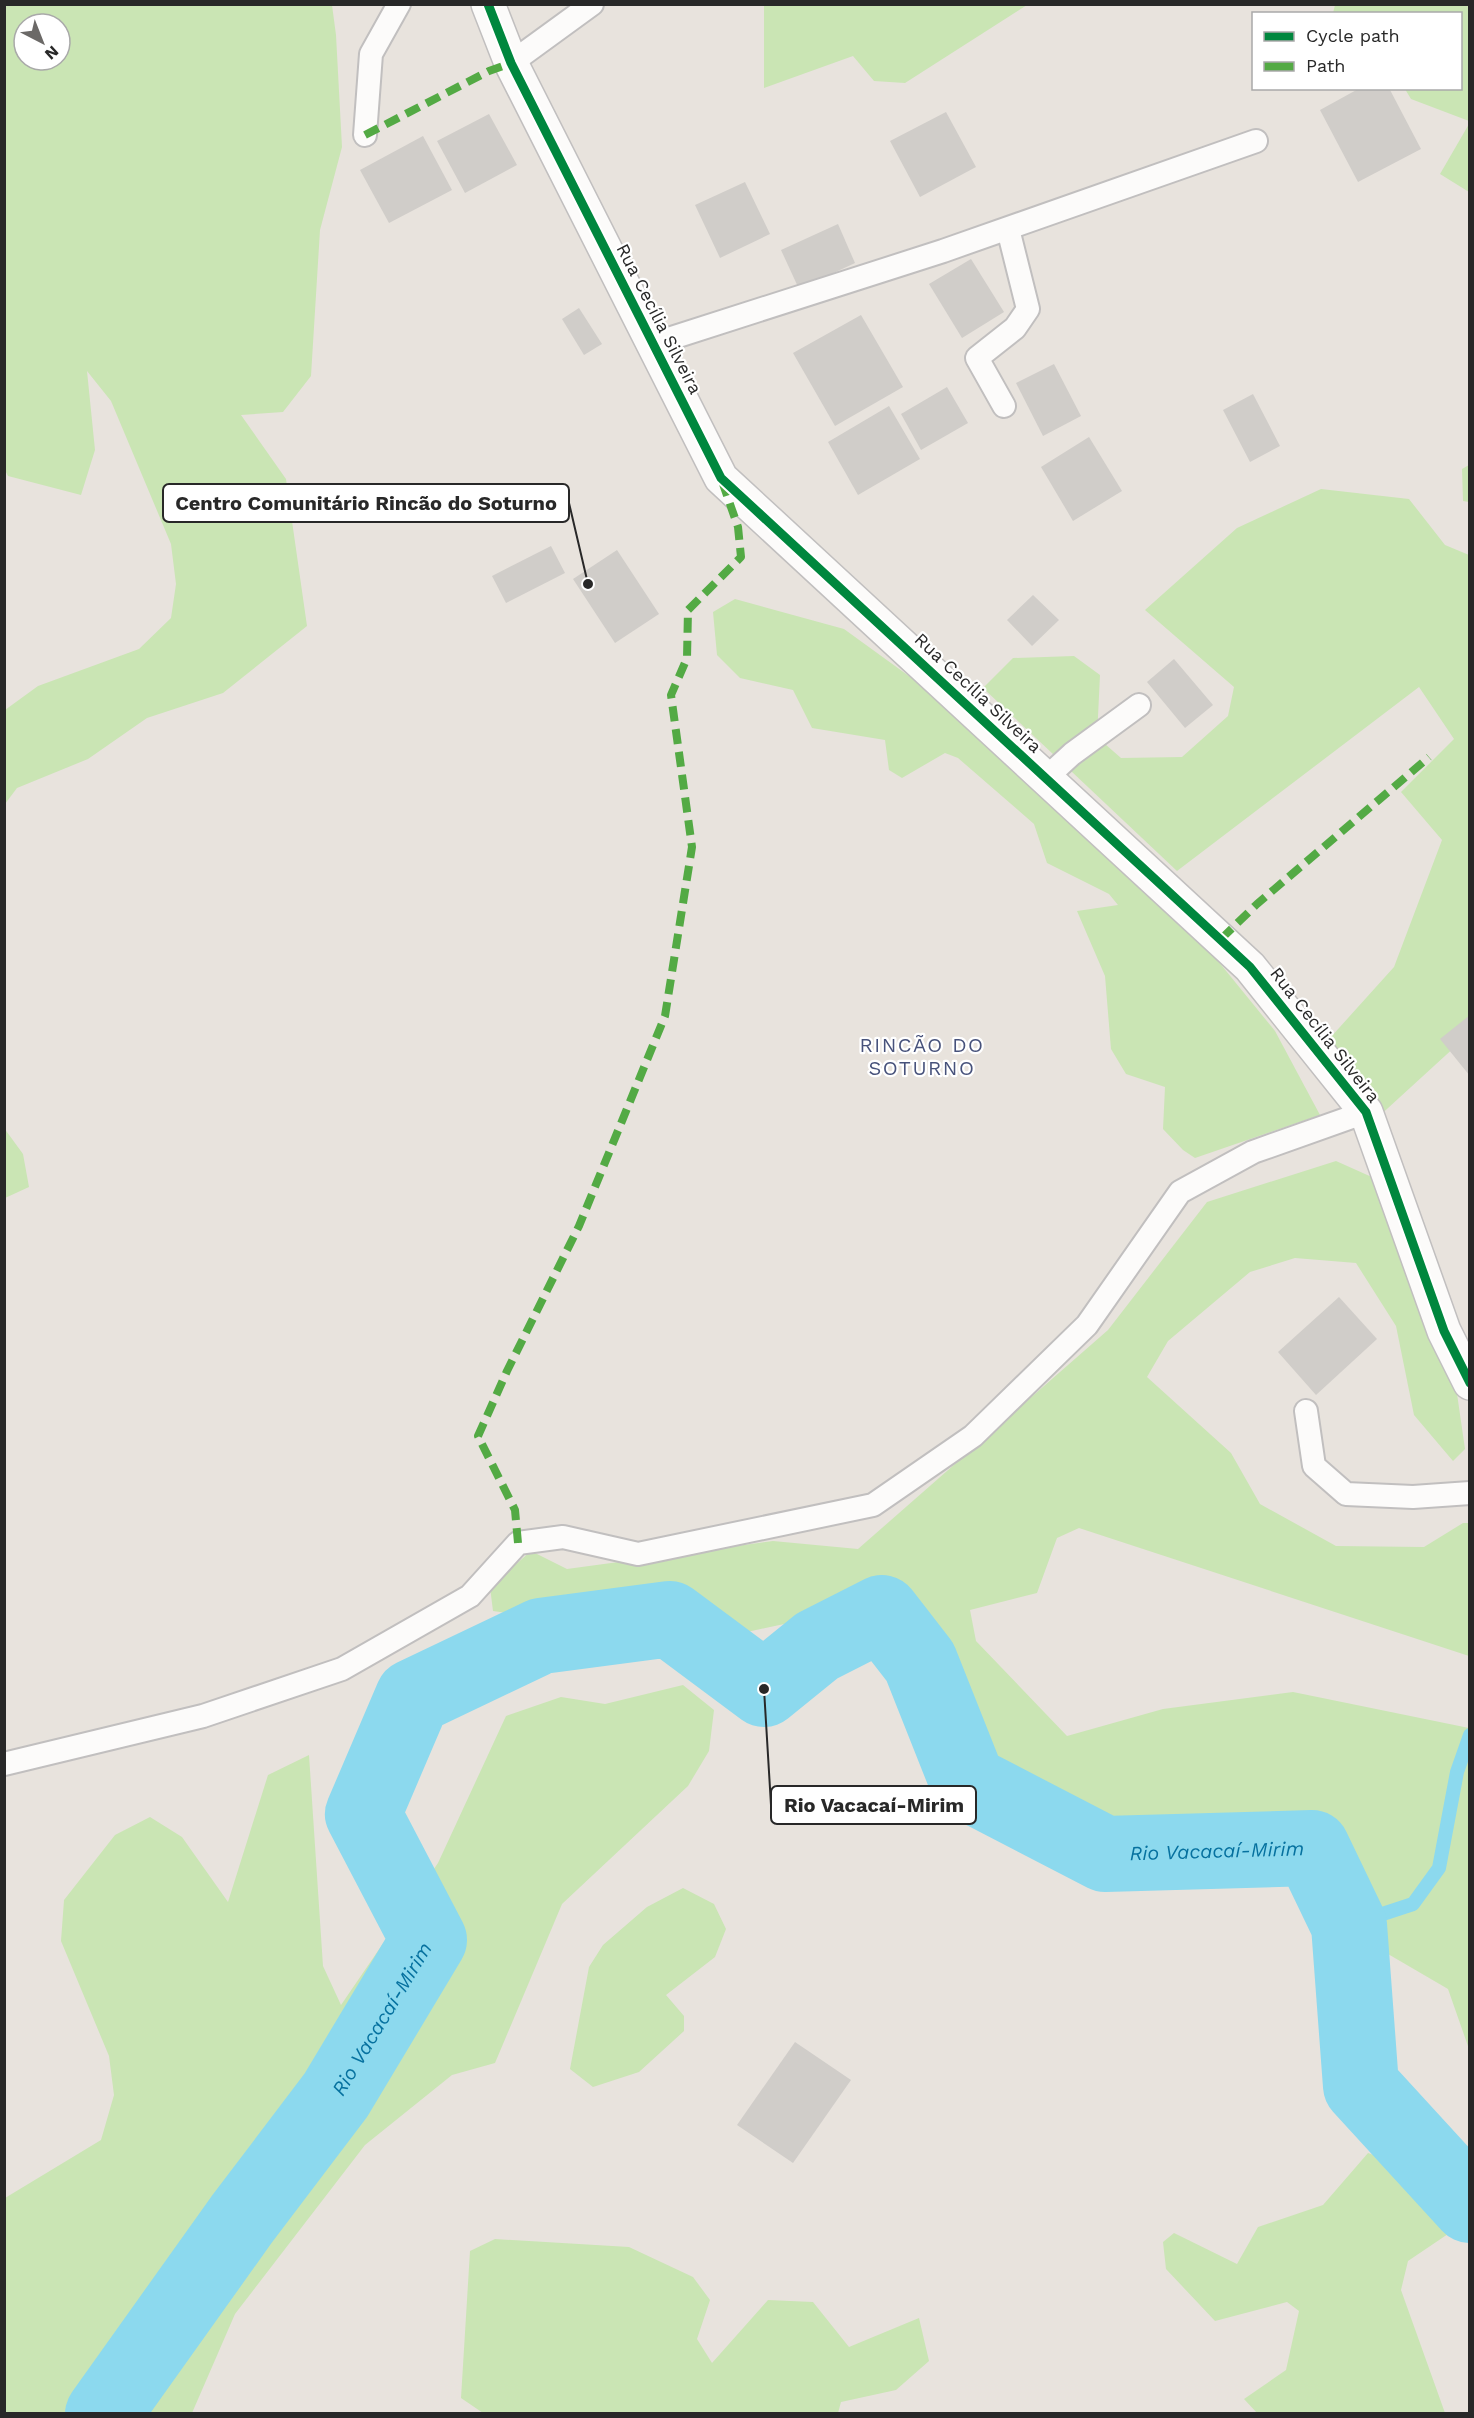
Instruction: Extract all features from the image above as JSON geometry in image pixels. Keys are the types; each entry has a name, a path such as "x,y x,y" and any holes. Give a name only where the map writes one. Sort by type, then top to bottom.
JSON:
{"street":[{"name":"Rua Cecília Silveira","path":"488,4 511,63 722,478 1250,967 1366,1112 1444,1332 1470,1383"}],"lane":[{"path":"365,135 371,54 399,4"},
{"path":"511,63 592,4"},
{"path":"653,344 1008,229 1256,141"},
{"path":"1005,406 977,358 1014,328 1028,309 1008,229"},
{"path":"1047,778 1072,754 1139,705"},
{"path":"4,1764 203,1716 342,1669 470,1596 518,1543 563,1537 638,1554 873,1505 973,1436 1087,1325 1180,1192 1253,1152 1366,1112"},
{"path":"1306,1411 1314,1466 1346,1494 1413,1497 1470,1493"}],"green space":[{"path":"5,4 332,5 336,35 342,147 320,230 311,376 283,412 241,415 286,479 307,626 223,693 147,718 88,759 17,788 5,804 5,710 38,686 139,649 171,618 176,584 171,544 111,401 87,371 95,450 81,495 8,476 5,470"},
{"path":"764,4 1027,5 905,83 874,81 853,56 764,88"},
{"path":"1335,5 1469,5 1469,121 1411,99 1406,90 1462,90 1462,12 1333,12"},
{"path":"1469,124 1470,192 1440,174"},
{"path":"1469,465 1469,502 1463,501 1462,469"},
{"path":"1321,489 1409,499 1445,545 1469,555 1469,1034 1376,1119 1330,1038 1394,967 1442,840 1401,792 1454,739 1419,687 1177,871 983,688 1013,658 1074,656 1100,675 1097,737 1121,758 1182,757 1228,716 1234,687 1145,610 1237,528"},
{"path":"735,599 844,629 953,708 1187,923 1275,1031 1320,1115 1195,1158 1183,1150 1163,1129 1165,1087 1126,1074 1111,1049 1105,976 1077,911 1118,905 1109,894 1047,863 1034,824 958,758 945,753 902,778 889,770 885,740 812,728 793,690 740,678 717,655 713,612"},
{"path":"4,1128 23,1154 29,1187 5,1198"},
{"path":"1336,1161 1374,1178 1454,1373 1465,1449 1453,1461 1414,1415 1396,1326 1356,1263 1295,1258 1250,1272 1168,1341 1147,1377 1231,1453 1260,1504 1336,1546 1424,1547 1463,1523 1469,1523 1469,1656 1079,1528 1057,1538 1037,1593 970,1610 976,1641 1067,1736 1163,1709 1293,1692 1469,1728 1469,2049 1448,1989 1388,1954 1339,1886 1322,1838 1160,1841 1071,1817 1000,1781 932,1645 896,1600 733,1635 672,1598 521,1615 493,1611 490,1587 531,1551 567,1569 773,1541 858,1549 1108,1330 1207,1202"},
{"path":"683,1685 714,1710 709,1751 688,1786 562,1904 495,2063 452,2075 365,2145 235,2314 192,2413 5,2413 5,2198 101,2140 114,2095 109,2056 61,1941 64,1900 115,1835 150,1817 182,1837 228,1902 268,1775 309,1755 323,1966 341,2005 438,1863 506,1716 561,1697 605,1704"},
{"path":"683,1888 714,1904 726,1929 715,1957 666,1995 684,2016 684,2031 639,2072 593,2087 570,2069 589,1967 603,1945 647,1907"},
{"path":"1368,2153 1421,2171 1448,2234 1408,2261 1401,2290 1445,2413 1257,2413 1244,2399 1286,2370 1299,2311 1287,2302 1215,2321 1166,2269 1163,2242 1174,2233 1237,2264 1258,2227 1323,2205"},
{"path":"495,2239 629,2247 693,2277 710,2300 697,2339 712,2363 768,2300 813,2302 849,2347 919,2318 929,2361 896,2390 841,2402 838,2413 483,2413 461,2398 470,2251"}],"building":[{"path":"1356,90 1390,90 1421,149 1358,182 1320,110"},
{"path":"946,112 976,167 920,197 890,141"},
{"path":"489,114 517,165 465,193 437,141"},
{"path":"423,136 452,190 389,223 360,170"},
{"path":"745,182 770,234 720,258 695,205"},
{"path":"838,224 855,263 799,289 781,250"},
{"path":"971,259 1004,312 962,338 929,284"},
{"path":"579,308 602,344 584,355 562,319"},
{"path":"861,315 903,387 835,426 793,353"},
{"path":"1054,364 1081,416 1043,436 1016,383"},
{"path":"947,387 968,423 921,450 901,414"},
{"path":"1253,394 1280,446 1250,462 1223,410"},
{"path":"889,406 920,459 858,495 828,442"},
{"path":"1089,437 1122,491 1073,521 1041,467"},
{"path":"551,546 565,573 506,603 492,576"},
{"path":"617,550 659,614 615,643 573,579"},
{"path":"1033,595 1059,620 1032,646 1007,620"},
{"path":"1174,659 1213,705 1185,728 1147,682"},
{"path":"1470,1015 1470,1076 1440,1039"},
{"path":"1339,1297 1377,1339 1316,1395 1278,1352"},
{"path":"795,2042 851,2080 793,2163 737,2125"}],"waterway":[{"name":"Rio Vacacaí-Mirim","path":"103,2414 242,2219 336,2095 429,1940 363,1814 413,1697 541,1636 670,1619 764,1689 817,1646 882,1613 920,1662 968,1783 1105,1854 1312,1848 1349,1925 1361,2086 1470,2205"},
{"path":"1349,1925 1413,1904 1439,1868 1457,1772 1470,1735"}],"marked path":[{"path":"365,135 489,71 511,63"},
{"path":"518,1543 515,1510 478,1436 507,1371 579,1226 665,1016 692,847 671,695 687,658 688,610 741,557 738,527 723,484"},
{"path":"1221,939 1257,904 1429,757"}],"cycle path":[{"path":"488,4 511,63 721,478 1250,967 1366,1112 1444,1331 1470,1383"}],"place":[{"name":"Centro Comunitário Rincão do Soturno","path":"588,584"},
{"name":"Rio Vacacaí-Mirim","path":"764,1689"}],"district":[{"name":"RINCÃO DO SOTURNO","path":"922,1056"}]}
